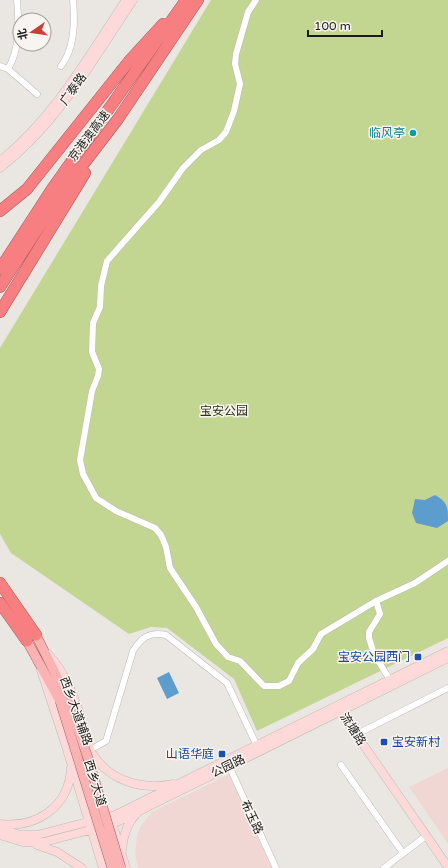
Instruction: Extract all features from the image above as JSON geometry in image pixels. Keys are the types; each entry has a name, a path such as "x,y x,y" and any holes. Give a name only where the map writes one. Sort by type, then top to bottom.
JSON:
{"highway":[{"path":"0,211 27,189 130,60 186,0"},
{"name":"京港澳高速","path":"0,269 52,189 186,0"},
{"name":"京港澳高速","path":"0,287 60,196 118,119 198,0"},
{"path":"0,312 118,119"},
{"path":"2,586 32,638"},
{"path":"2,607 32,638"}],"main road":[{"name":"广泰路","path":"0,161 44,118 76,75 126,0"},
{"name":"广泰路","path":"0,168 49,122 81,78 133,0"},
{"path":"32,638 64,700"},
{"name":"公园路","path":"342,708 390,680 448,651"},
{"name":"西乡大道辅路","path":"41,654 53,660 67,682 90,750 124,866"},
{"name":"西乡大道辅路","path":"41,654 45,686 70,757 103,868"},
{"name":"公园路","path":"111,820 183,782 448,658"},
{"name":"西乡大道","path":"64,700 86,751 124,866"},
{"name":"西乡大道","path":"64,700 112,868"},
{"name":"流塘路","path":"342,708 361,732 448,858"},
{"name":"流塘路","path":"342,708 448,867"},
{"name":"公园路","path":"0,835 30,843 50,841 90,826 141,810 229,766 258,748"},
{"path":"90,750 106,770 129,783 156,786 183,782"},
{"path":"0,824 31,822 44,816 56,806 63,797 69,784 71,771 70,757"},
{"path":"76,777 79,783 87,786 94,783 97,774"},
{"path":"108,868 116,863 124,866 122,843 124,834 133,817 141,810"},
{"name":"公园路","path":"0,828 20,834 37,836 90,826"},
{"path":"30,843 57,852 82,868"}],"street":[{"path":"8,69 14,54 17,39 17,0"},
{"path":"61,66 68,54 72,36 72,0"},
{"path":"256,0 251,6 244,22 236,54 235,64 240,84 234,111 226,132 219,140 201,150 183,168 159,202 120,245 108,261 104,270 100,307 94,323 92,352 99,369 92,391 80,460 83,474 96,498 110,508 155,528 158,531 166,547 170,568 204,620 216,644 228,656 240,661 264,686 279,686 289,682 298,663 313,649 321,634 376,601 415,583 448,561"},
{"path":"0,66 8,69 37,94"},
{"path":"376,601 380,614 369,632 370,646 390,680"},
{"path":"90,750 106,741 133,651 139,641 149,635 158,633 166,635 227,684 258,748"},
{"path":"361,732 448,688"},
{"path":"341,765 403,853"},
{"name":"布玉路","path":"229,766 276,868"},
{"path":"384,868 426,836"}],"shaded area":[{"path":"448,768 448,844 409,787"},
{"path":"229,774 272,868 138,868 135,854 137,836 140,827 152,812"}],"green space":[{"name":"宝安公园","path":"211,0 448,0 448,638 257,731 234,679 167,628 151,627 129,634 11,553 0,534 0,348"}],"water":[{"path":"435,495 445,503 448,512 448,521 437,528 416,523 412,513 415,499 425,500"},
{"path":"169,672 179,693 167,699 157,678"}],"place":[{"name":"临风亭","path":"413,133"},
{"name":"宝安公园西门","path":"418,657"},
{"name":"宝安新村","path":"384,742"},
{"name":"山语华庭","path":"222,754"}]}
